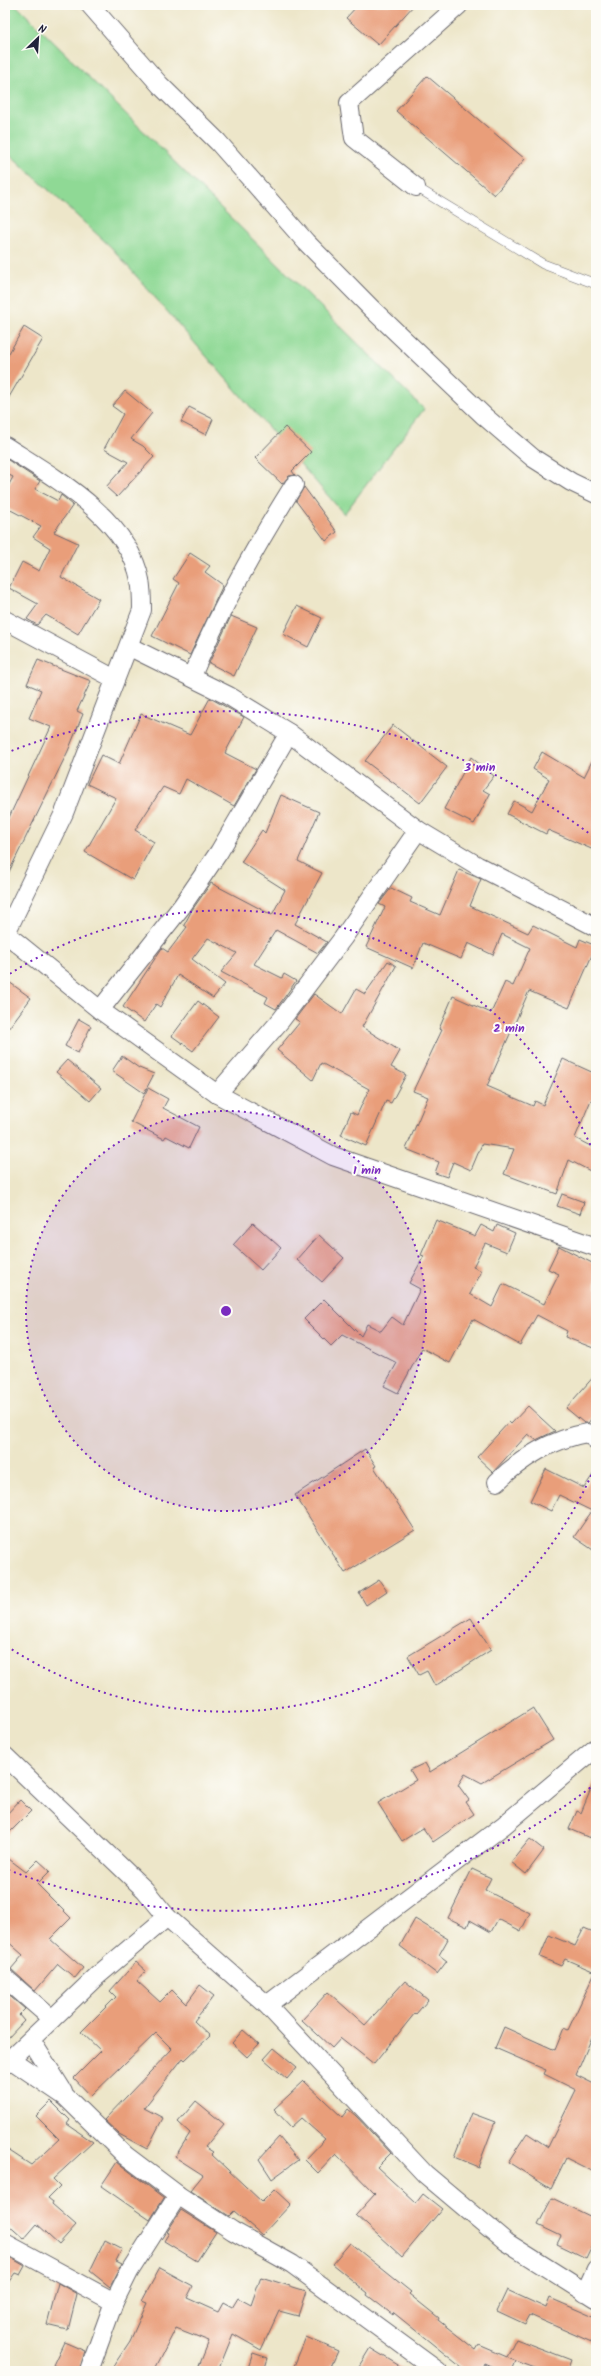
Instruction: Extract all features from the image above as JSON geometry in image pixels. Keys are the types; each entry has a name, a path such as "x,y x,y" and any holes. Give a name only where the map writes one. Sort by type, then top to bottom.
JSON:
{"street":[{"path":"90,5 160,85 218,142 306,242 372,309 484,416 532,458 571,482 596,494"},
{"path":"416,187 354,138 349,103 459,5"},
{"path":"5,446 83,497 111,526 131,556 140,579 142,610 130,647 115,679 64,813 6,933 100,1010 217,1094 333,1156 596,1247"},
{"path":"192,676 210,630 248,558 294,485"},
{"path":"5,620 115,679"},
{"path":"130,647 192,676 229,696 289,733 418,830 478,866 596,927"},
{"path":"100,1010 182,906 219,852 289,733"},
{"path":"217,1094 281,1020 343,938 418,830"},
{"path":"497,1482 523,1459 558,1441 593,1432"},
{"path":"267,2005 504,1825 596,1748"},
{"path":"5,1756 145,1890 167,1917 267,2005 425,2174 506,2242 590,2296 596,2269"},
{"path":"66,2096 8,2062 97,1976 167,1917"},
{"path":"5,1978 52,2019"},
{"path":"31,2040 66,2096 125,2154 178,2195 234,2231 292,2264 438,2371"},
{"path":"89,2371 114,2302 129,2272 178,2195"},
{"path":"5,2243 114,2302"}],"lane":[{"path":"416,187 543,264 596,284"}],"green space":[{"path":"5,5 16,5 424,409 344,514 111,247 5,150"}],"building":[{"path":"358,5 414,5 378,45 346,18"},
{"path":"427,76 525,159 494,195 396,111"},
{"path":"24,327 43,339 5,404 5,360"},
{"path":"125,391 152,413 131,439 143,446 154,457 117,497 106,487 128,462 104,449 123,414 112,406"},
{"path":"189,407 213,419 206,435 181,422"},
{"path":"285,427 311,452 292,471 295,475 289,476 282,484 255,458"},
{"path":"5,458 40,481 35,489 58,501 61,495 73,505 54,532 78,543 61,577 99,599 78,634 46,615 37,625 27,619 38,604 9,588 22,562 39,571 50,548 33,537 41,526 5,507 5,492 13,477 5,473"},
{"path":"304,487 337,532 326,541 296,501"},
{"path":"190,553 210,566 205,572 223,585 190,655 152,636 179,583 173,579"},
{"path":"297,606 322,618 308,647 283,634"},
{"path":"231,616 257,627 234,676 209,663"},
{"path":"38,660 91,681 77,711 83,714 68,751 5,880 5,826 51,727 29,718 41,690 27,684"},
{"path":"210,698 244,717 225,753 256,769 234,806 186,779 179,794 163,787 135,830 154,842 133,880 85,852 116,798 87,784 101,755 119,764 141,714 190,735"},
{"path":"393,725 447,767 420,803 365,761"},
{"path":"542,752 584,777 596,753 596,851 548,830 546,834 507,814 514,801 532,811 549,779 533,769"},
{"path":"471,757 494,776 483,790 490,794 474,824 444,809"},
{"path":"281,795 319,812 298,861 322,873 295,924 327,942 318,953 276,930 254,964 282,978 284,974 296,981 276,1009 265,1003 268,997 221,972 237,953 208,938 192,959 225,984 213,998 178,975 160,1007 156,1004 144,1022 123,1007 162,948 168,952 187,927 184,925 192,910 211,883 272,915 285,890 241,862 262,830 265,833"},
{"path":"459,870 481,879 470,906 528,933 533,925 577,947 580,939 596,946 569,1008 529,991 487,1086 533,1106 535,1101 543,1105 563,1059 596,1074 596,1102 591,1100 575,1138 596,1149 596,1174 569,1160 557,1194 504,1174 514,1149 482,1144 471,1170 453,1162 447,1177 435,1173 439,1162 406,1149 428,1097 413,1091 442,1030 439,1029 453,996 491,1013 505,982 513,986 530,948 502,934 493,955 468,943 461,959 423,943 413,968 366,947 385,907 379,904 391,888 412,898 410,902 440,915"},
{"path":"388,961 396,966 362,1027 400,1051 391,1067 406,1075 391,1103 386,1101 366,1146 341,1135 351,1112 357,1115 369,1089 321,1063 313,1080 277,1050 300,1022 295,1019 314,994 342,1014 356,989 365,994"},
{"path":"5,979 31,998 5,1033"},
{"path":"198,1001 219,1017 193,1051 172,1036"},
{"path":"79,1019 91,1026 78,1053 65,1046"},
{"path":"122,1056 139,1068 154,1074 144,1093 112,1071"},
{"path":"67,1060 101,1088 90,1101 56,1072"},
{"path":"148,1088 168,1099 163,1108 199,1127 189,1148 166,1136 164,1139 131,1122"},
{"path":"562,1194 584,1202 580,1214 557,1206"},
{"path":"436,1220 475,1236 481,1225 494,1232 497,1225 515,1233 507,1252 485,1243 473,1267 482,1271 470,1294 492,1307 503,1284 544,1304 559,1274 548,1269 559,1246 596,1265 596,1349 565,1337 567,1331 537,1315 520,1345 473,1319 450,1363 422,1348 398,1393 384,1386 397,1363 342,1335 331,1346 304,1319 324,1299 361,1336 367,1324 381,1331 392,1317 403,1325 420,1289 409,1283 424,1256 421,1255"},
{"path":"253,1223 281,1248 261,1270 233,1245"},
{"path":"319,1235 344,1258 322,1282 297,1260"},
{"path":"596,1374 596,1413 588,1423 584,1423 566,1408"},
{"path":"528,1406 555,1431 536,1440 528,1434 493,1472 477,1457 509,1422 511,1424"},
{"path":"365,1449 376,1466 374,1467 415,1530 345,1573 295,1495"},
{"path":"546,1469 584,1488 596,1470 596,1552 574,1537 592,1511 559,1495 551,1511 530,1501"},
{"path":"379,1580 387,1591 366,1605 359,1593"},
{"path":"471,1618 491,1650 435,1686 427,1671 419,1675 408,1656"},
{"path":"533,1708 553,1740 482,1783 465,1774 458,1785 469,1800 466,1802 474,1814 433,1842 423,1828 402,1841 378,1803 416,1780 410,1770 425,1763 430,1772"},
{"path":"596,1777 596,1825 590,1838 569,1829 577,1811 581,1813"},
{"path":"20,1800 31,1811 5,1837 5,1816"},
{"path":"530,1839 544,1850 526,1874 511,1862"},
{"path":"5,1856 26,1872 38,1860 50,1871 37,1884 71,1918 50,1939 83,1968 75,1978 58,1964 35,1991 11,1969 23,1955 5,1939"},
{"path":"472,1869 491,1878 485,1890 530,1913 521,1931 498,1919 491,1932 470,1920 467,1927 448,1918"},
{"path":"415,1919 448,1939 439,1955 447,1961 437,1974 400,1946"},
{"path":"584,1928 596,1933 596,2039 592,2037 576,2075 596,2085 596,2173 566,2158 551,2189 508,2162 527,2133 548,2147 576,2090 544,2074 546,2070 495,2048 504,2027 555,2050 564,2028 568,2030 595,1972 565,1959 561,1966 540,1957 549,1935 575,1946"},
{"path":"136,1962 146,1971 137,1981 160,2002 172,1990 186,2004 200,1985 214,1996 194,2021 210,2036 185,2060 183,2058 144,2108 163,2118 147,2149 119,2134 104,2120 172,2049 156,2033 91,2096 74,2078 101,2051 81,2032 116,1997 110,1991"},
{"path":"405,1981 428,2000 416,2014 415,2013 374,2064 341,2038 332,2048 302,2020 328,1992 365,2025"},
{"path":"5,1992 25,2009 19,2015 24,2021 5,2041"},
{"path":"243,2030 259,2044 247,2057 232,2043"},
{"path":"274,2048 297,2067 287,2079 264,2059"},
{"path":"304,2081 342,2117 348,2109 391,2153 377,2167 416,2203 423,2194 442,2209 402,2257 356,2215 375,2194 336,2154 318,2173 305,2160 325,2139 301,2118 291,2127 274,2109"},
{"path":"51,2101 70,2120 67,2124 93,2142 53,2179 60,2186 48,2198 53,2202 52,2204 76,2225 59,2244 37,2224 24,2239 5,2222 5,2148 31,2165 59,2139 36,2116"},
{"path":"196,2101 224,2124 205,2147 213,2152 211,2154 262,2202 275,2189 291,2204 262,2235 234,2211 229,2216 190,2191 203,2175 175,2157 190,2133 178,2122"},
{"path":"471,2113 495,2122 478,2167 454,2157"},
{"path":"279,2137 298,2160 272,2179 259,2159"},
{"path":"117,2162 164,2198 150,2220 101,2186"},
{"path":"552,2198 596,2219 596,2237 586,2258 557,2244 561,2236 538,2225"},
{"path":"181,2210 216,2232 197,2261 164,2241 169,2233 167,2232"},
{"path":"105,2240 122,2249 116,2261 122,2264 110,2287 90,2271"},
{"path":"350,2243 411,2292 409,2294 439,2318 438,2320 476,2350 479,2345 507,2357 516,2339 571,2360 567,2371 543,2371 508,2358 516,2361 512,2371 502,2371 484,2363 480,2371 466,2371 394,2313 393,2315 367,2295 368,2293 332,2264"},
{"path":"6,2255 25,2266 20,2275 15,2273 5,2287"},
{"path":"160,2268 193,2286 187,2298 218,2312 223,2303 232,2308 238,2298 251,2305 261,2277 306,2291 298,2316 279,2311 261,2350 233,2334 218,2371 197,2371 209,2341 176,2328 154,2371 110,2371 130,2341 147,2303 142,2301"},
{"path":"58,2283 77,2294 68,2330 47,2325"},
{"path":"507,2290 546,2308 550,2298 596,2318 596,2344 530,2315 525,2324 497,2311"},
{"path":"306,2337 338,2351 329,2371 292,2371"},
{"path":"64,2342 85,2351 79,2371 67,2371 53,2365"},
{"path":"370,2348 408,2371 356,2371"},
{"path":"253,2353 268,2358 264,2371 247,2371"}]}
